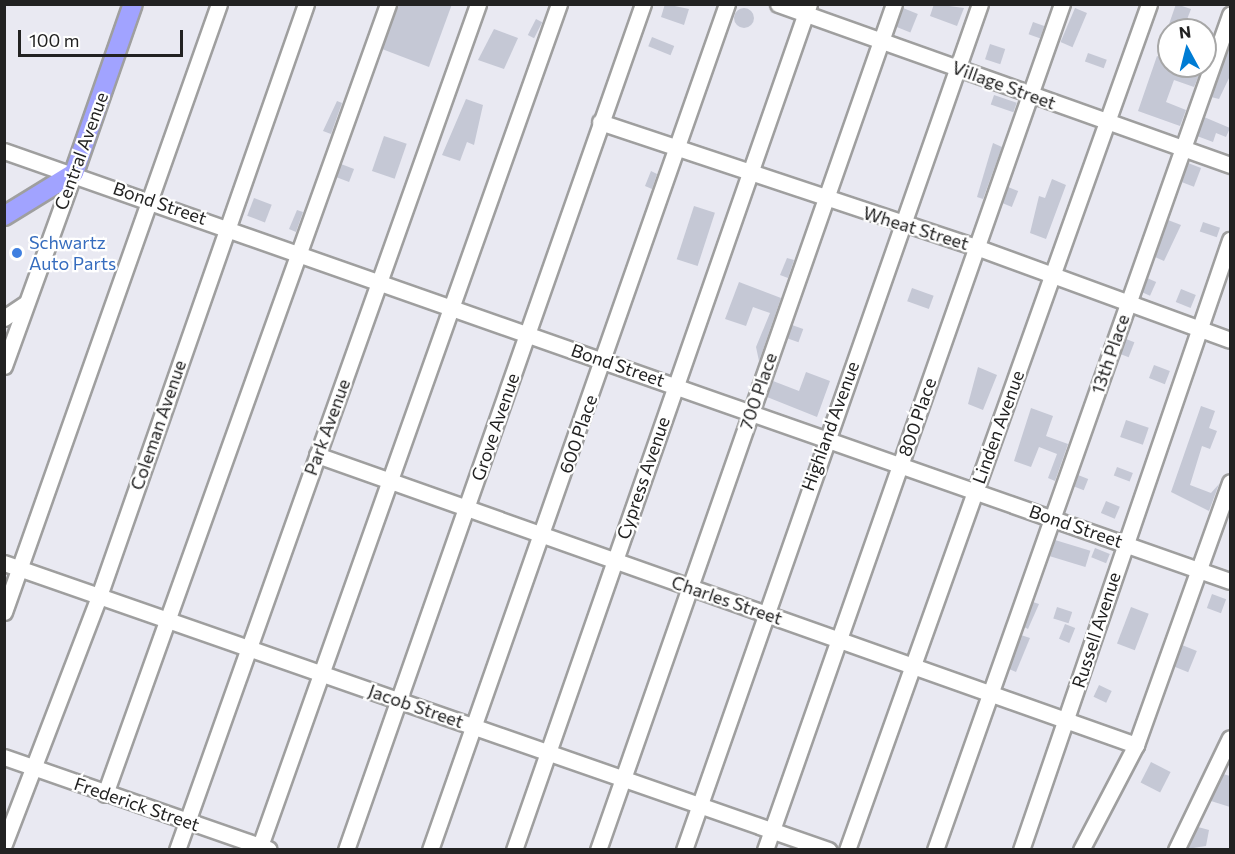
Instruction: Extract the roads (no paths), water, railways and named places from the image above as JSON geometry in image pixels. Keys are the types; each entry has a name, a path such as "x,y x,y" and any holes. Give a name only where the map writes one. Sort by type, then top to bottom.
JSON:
{"main road":[{"name":"Central Avenue","path":"74,173 133,4"},
{"path":"4,216 74,173"}],"street":[{"path":"4,612 12,566 219,4"},
{"name":"Coleman Avenue","path":"4,844 99,596 306,4"},
{"path":"105,794 170,621 388,4"},
{"name":"Park Avenue","path":"177,849 478,4"},
{"path":"264,848 560,4"},
{"name":"Grove Avenue","path":"346,849 643,4"},
{"name":"600 Place","path":"430,849 475,727 727,4"},
{"name":"Village Street","path":"778,4 807,9 881,41 1230,165"},
{"name":"700 Place","path":"598,849 752,412 824,198 894,4"},
{"name":"Highland Avenue","path":"684,849 825,438 903,226 980,4"},
{"name":"800 Place","path":"765,849 837,639 901,465 1028,93 1062,4"},
{"name":"Linden Avenue","path":"847,849 1149,4"},
{"name":"Cypress Avenue","path":"514,849 676,385 752,177 807,9"},
{"name":"13th Place","path":"935,849 1230,15"},
{"name":"Wheat Street","path":"600,122 677,146 752,177 976,247 1230,340"},
{"name":"Bond Street","path":"4,151 149,199 1230,581"},
{"name":"Central Avenue","path":"4,366 74,173"},
{"name":"Russell Avenue","path":"1021,849 1066,721 1124,543 1230,240"},
{"path":"4,318 26,303"},
{"name":"Charles Street","path":"317,455 1136,745"},
{"path":"1081,849 1136,745 1230,482"},
{"name":"Jacob Street","path":"12,566 828,849"},
{"path":"1176,849 1220,764 1230,738"},
{"name":"Frederick Street","path":"4,757 264,848"}],"place":[{"name":"Schwartz Auto Parts","path":"17,253"}]}
